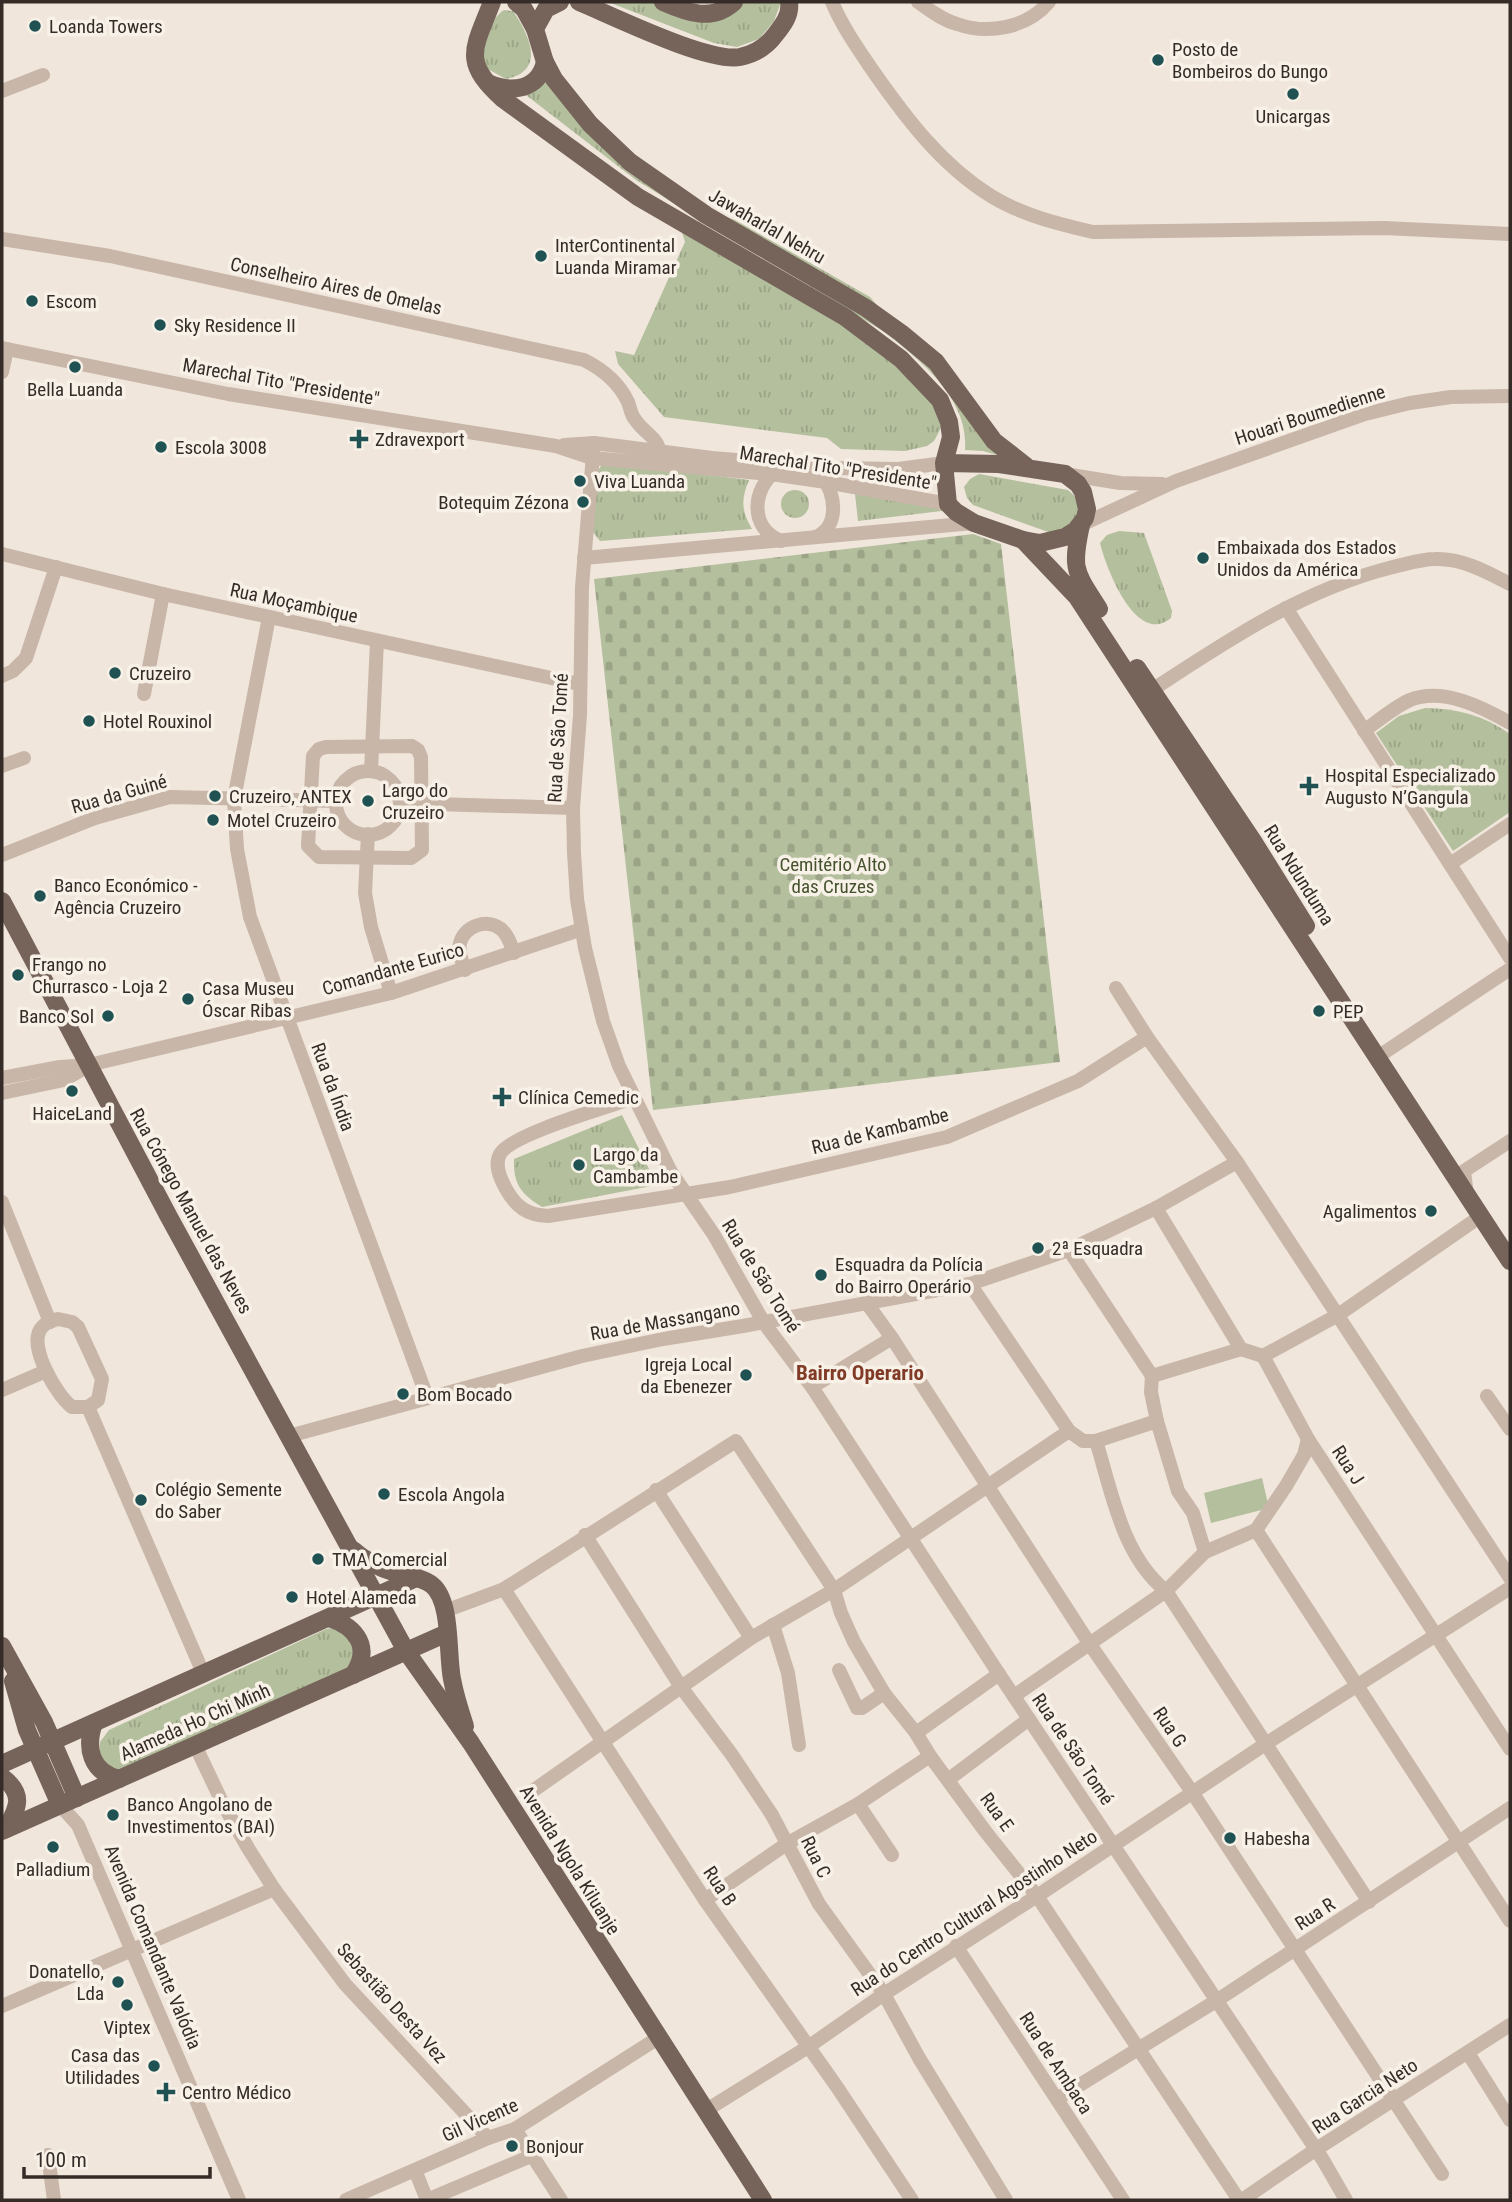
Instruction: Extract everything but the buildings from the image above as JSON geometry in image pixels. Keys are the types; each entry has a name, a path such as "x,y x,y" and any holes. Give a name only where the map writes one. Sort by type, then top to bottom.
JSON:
{"main road":[{"path":"492,2 474,48 476,68 485,82 500,88 524,88 533,83 544,69 545,62"},
{"name":"Jawaharlal Nehru","path":"516,2 524,9 535,29 545,62 554,79 590,124 630,162 697,209 855,302 901,333 936,362 994,441 1029,467"},
{"path":"535,29 546,9 560,2"},
{"path":"579,2 705,54 738,58 757,52 772,40 785,23 790,9 789,2"},
{"path":"663,2 688,13 704,15 716,14 734,2"},
{"name":"Jawaharlal Nehru","path":"485,82 521,113 638,197 845,317 891,350 940,400 950,422 951,437 944,463 948,504"},
{"path":"944,463 1029,467 1065,474"},
{"name":"Rua Ndunduma","path":"1065,474 1078,484 1087,509 1075,550 1076,570 1084,586 1253,841 1385,1052 1464,1171 1508,1250"},
{"path":"948,504 956,513 974,523 1040,543 1065,537 1081,525"},
{"name":"Rua Ndunduma","path":"1023,540 1077,597 1467,1195 1508,1250"},
{"name":"Rua Cónego Manuel das Neves","path":"2,901 344,1541"},
{"path":"344,1541 373,1564 433,1586 443,1601 452,1680 471,1743"},
{"name":"Avenida Ngola Kiluanje","path":"344,1541 406,1651 471,1743 763,2200"},
{"name":"Alameda Ho Chi Minh","path":"2,1764 416,1578"},
{"path":"329,1618 353,1629 359,1640 362,1658 353,1675"},
{"name":"Alameda Ho Chi Minh","path":"4,1830 447,1633"},
{"name":"Avenida Comandante Valódia","path":"4,1650 44,1722 77,1798"},
{"name":"Avenida Comandante Valódia","path":"4,1650 27,1730 60,1805"},
{"path":"94,1723 88,1738 96,1765 107,1776 119,1779"},
{"path":"2,1777 16,1790 18,1802 16,1812 4,1830"}],"street":[{"path":"832,2 864,57 912,126 934,149 991,196 1050,222 1093,232 1384,228 1510,234"},
{"path":"918,2 936,15 956,24 993,29 1031,18 1049,2"},
{"path":"2,91 43,75"},
{"name":"Conselheiro Aires de Omelas","path":"2,239 110,256 584,360 596,366 617,386 628,401 633,418 652,435 661,457"},
{"path":"2,372 4,348"},
{"name":"Marechal Tito \"Presidente\"","path":"4,348 228,394 593,451 831,468 898,469 944,463"},
{"name":"Houari Boumedienne","path":"1167,484 1365,414 1451,397 1510,396"},
{"path":"624,454 633,418"},
{"name":"Rua de São Tomé","path":"593,451 584,558 573,807 577,899 582,929 603,1021 619,1066 633,1098 685,1193 714,1235 764,1323 812,1387 1346,2200"},
{"name":"Marechal Tito \"Presidente\"","path":"661,457 948,504"},
{"path":"781,541 765,530 756,507 763,483 786,463"},
{"path":"810,538 820,535 828,526 833,516 834,504 832,492 812,466"},
{"path":"1065,474 1120,483 1167,484"},
{"path":"1081,525 1167,484"},
{"path":"584,558 974,523"},
{"name":"Rua Moçambique","path":"2,554 163,594 579,684"},
{"path":"1152,690 1236,635 1325,589 1366,574 1433,558 1457,561 1510,584"},
{"path":"2,676 13,671 26,658 56,567"},
{"path":"144,694 163,594"},
{"path":"1286,608 1510,958"},
{"name":"Rua da Índia","path":"269,617 234,799 237,849 250,917 428,1397"},
{"path":"371,771 377,641"},
{"path":"1364,731 1409,701 1427,696 1444,696 1488,711 1510,723"},
{"path":"372,746 412,747 418,750 421,757 422,850 411,858 319,857 308,846 313,756 319,749 326,747 372,746"},
{"path":"2,766 24,758"},
{"path":"371,771 388,778 395,786 400,803 393,822 378,833 368,834 349,828 342,821 337,812 336,801 343,783 351,776 371,771"},
{"name":"Rua da Guiné","path":"2,855 95,818 170,797 336,801"},
{"path":"400,803 573,807"},
{"path":"1450,864 1510,824"},
{"path":"368,834 365,893 371,927 391,993"},
{"path":"465,970 459,951 460,942 476,925 493,925 500,929 506,935 514,953"},
{"name":"Comandante Eurico","path":"2,1078 60,1067 89,1065 391,993 582,929"},
{"path":"1385,1052 1510,969"},
{"path":"1116,988 1147,1037 1237,1162 1510,1578"},
{"name":"Rua de Kambambe","path":"633,1098 505,1146 498,1156 496,1167 505,1188 521,1209 541,1216 730,1186 947,1137 1078,1081 1147,1037"},
{"name":"Comandante Eurico","path":"2,1093 64,1080 89,1065"},
{"path":"1467,1195 1464,1171 1510,1141"},
{"name":"Rua de Massangano","path":"289,1436 595,1353 970,1284 1069,1250 1156,1208 1237,1162"},
{"path":"2,1202 50,1322"},
{"path":"1156,1208 1241,1349"},
{"path":"1152,1376 1241,1349 1263,1356 1338,1315 1481,1216"},
{"path":"1069,1250 1152,1376 1151,1392 1157,1421 1178,1491 1193,1513 1205,1552"},
{"path":"970,1284 1069,1431 1083,1441 1096,1441 1157,1421"},
{"name":"Rua G","path":"866,1302 1442,2174"},
{"path":"65,1319 78,1327 102,1379 98,1400 88,1407 72,1407 66,1403 46,1371 36,1344 40,1330 50,1322 65,1319"},
{"path":"812,1387 892,1338"},
{"name":"Rua J","path":"1263,1356 1308,1438 1510,1749"},
{"path":"2,1390 46,1371"},
{"path":"1488,1396 1510,1429"},
{"path":"88,1407 204,1675"},
{"path":"534,1790 751,1638 834,1590 1069,1431"},
{"path":"1014,1696 1166,1591 1205,1552 1256,1530 1304,1455 1308,1438"},
{"name":"Rua E","path":"656,1490 736,1441 834,1590 854,1642 884,1693 916,1732 930,1756 985,1831 1037,1896 1240,2200"},
{"path":"1096,1441 1124,1532 1146,1571 1153,1581 1166,1591 1369,1902"},
{"path":"445,1611 504,1588 656,1490 751,1638"},
{"path":"1256,1530 1510,1921"},
{"name":"Rua C","path":"585,1535 681,1688 732,1755 772,1815 819,1904 884,1994 919,2058 1006,2200"},
{"name":"Rua B","path":"504,1588 705,1900 912,2200"},
{"name":"Rua do Centro Cultural Agostinho Neto","path":"705,2111 808,2047 956,1946 1510,1588"},
{"path":"773,1626 788,1673 799,1745"},
{"path":"839,1670 858,1709 884,1693"},
{"path":"916,1732 999,1674"},
{"path":"948,1779 1029,1718"},
{"name":"Sebastião Desta Vez","path":"195,1745 223,1804 274,1889 345,1984 488,2138"},
{"path":"705,1900 788,1843 858,1804 930,1756"},
{"name":"Avenida Comandante Valódia","path":"77,1798 78,1825"},
{"path":"858,1804 892,1855"},
{"name":"Avenida Comandante Valódia","path":"60,1805 78,1825 239,2200"},
{"name":"Rua R","path":"1057,2099 1216,2001 1510,1808"},
{"path":"2,2006 274,1889"},
{"name":"Rua de Ambaca","path":"956,1946 1123,2200"},
{"name":"Rua Garcia Neto","path":"1240,2200 1510,2025"},
{"name":"Gil Vicente","path":"346,2200 488,2138 515,2129 658,2038"},
{"path":"1468,2053 1510,2120"},
{"path":"515,2129 561,2200"},
{"path":"48,2155 54,2200"},
{"path":"415,2170 427,2200 531,2156"}],"green space":[{"path":"608,2 655,2 697,19 742,2 781,2 774,21 759,39 737,47 714,43"},
{"path":"504,10 513,11 525,31 531,51 526,69 506,79 484,67 485,43 490,27"},
{"path":"544,70 590,129 904,341 931,367 1001,456 965,450 964,431 951,397 926,368 883,331 636,180 522,92"},
{"path":"719,215 735,220 870,297 881,310"},
{"path":"681,229 833,313 925,390 941,418 941,428 934,441 927,446 905,451 841,449 827,438 664,417 618,364 615,351 634,355 685,242"},
{"path":"605,462 749,480 743,505 752,529 600,541 592,531 597,471"},
{"path":"979,474 1068,490 1078,499 1080,514 1070,529 1051,533 973,505 967,498 964,487 970,479"},
{"path":"795,490 805,494 809,504 805,514 795,518 785,514 781,504 785,494"},
{"path":"855,494 950,510 858,521"},
{"path":"1119,531 1144,533 1172,611 1171,618 1158,624 1146,622 1135,614 1125,601 1100,543 1107,535"},
{"name":"Cemitério Alto das Cruzes","path":"973,534 1001,544 1060,1062 653,1110 594,579"},
{"path":"1425,708 1470,714 1491,722 1510,734 1510,812 1453,851 1376,733 1399,716"},
{"path":"622,1115 657,1185 542,1207 520,1188 515,1175 514,1159"},
{"path":"1262,1478 1269,1508 1211,1523 1204,1493"},
{"path":"334,1628 346,1634 354,1651 350,1664 344,1671 119,1771 104,1760 100,1752 100,1742 109,1730 326,1629"}],"place":[{"name":"Loanda Towers","path":"35,26"},
{"name":"Posto de Bombeiros do Bungo","path":"1158,60"},
{"name":"Unicargas","path":"1293,94"},
{"name":"InterContinental Luanda Miramar","path":"541,256"},
{"name":"Escom","path":"32,301"},
{"name":"Sky Residence II","path":"160,325"},
{"name":"Bella Luanda","path":"75,367"},
{"name":"Zdravexport","path":"359,439"},
{"name":"Escola 3008","path":"161,447"},
{"name":"Viva Luanda","path":"580,481"},
{"name":"Botequim Zézona","path":"583,502"},
{"name":"Embaixada dos Estados Unidos da América","path":"1203,558"},
{"name":"Cruzeiro","path":"115,673"},
{"name":"Hotel Rouxinol","path":"89,721"},
{"name":"Hospital Especializado Augusto N’Gangula","path":"1309,786"},
{"name":"Cruzeiro, ANTEX","path":"215,796"},
{"name":"Largo do Cruzeiro","path":"368,801"},
{"name":"Motel Cruzeiro","path":"213,820"},
{"name":"Banco Económico - Agência Cruzeiro","path":"40,896"},
{"name":"Frango no Churrasco - Loja 2","path":"18,975"},
{"name":"Casa Museu Óscar Ribas","path":"188,999"},
{"name":"PEP","path":"1319,1011"},
{"name":"Banco Sol","path":"108,1016"},
{"name":"HaiceLand","path":"72,1091"},
{"name":"Clínica Cemedic","path":"502,1097"},
{"name":"Largo da Cambambe","path":"579,1165"},
{"name":"Agalimentos","path":"1431,1211"},
{"name":"2ª Esquadra","path":"1038,1248"},
{"name":"Esquadra da Polícia do Bairro Operário","path":"821,1275"},
{"name":"Igreja Local da Ebenezer","path":"746,1375"},
{"name":"Bom Bocado","path":"403,1394"},
{"name":"Escola Angola","path":"384,1494"},
{"name":"Colégio Semente do Saber","path":"141,1500"},
{"name":"TMA Comercial","path":"318,1559"},
{"name":"Hotel Alameda","path":"292,1597"},
{"name":"Banco Angolano de Investimentos (BAI)","path":"113,1815"},
{"name":"Habesha","path":"1230,1838"},
{"name":"Palladium","path":"53,1847"},
{"name":"Donatello, Lda","path":"118,1982"},
{"name":"Viptex","path":"127,2005"},
{"name":"Casa das Utilidades","path":"154,2066"},
{"name":"Centro Médico","path":"166,2092"},
{"name":"Bonjour","path":"512,2146"}],"district":[{"name":"Bairro Operario","path":"860,1373"}]}
